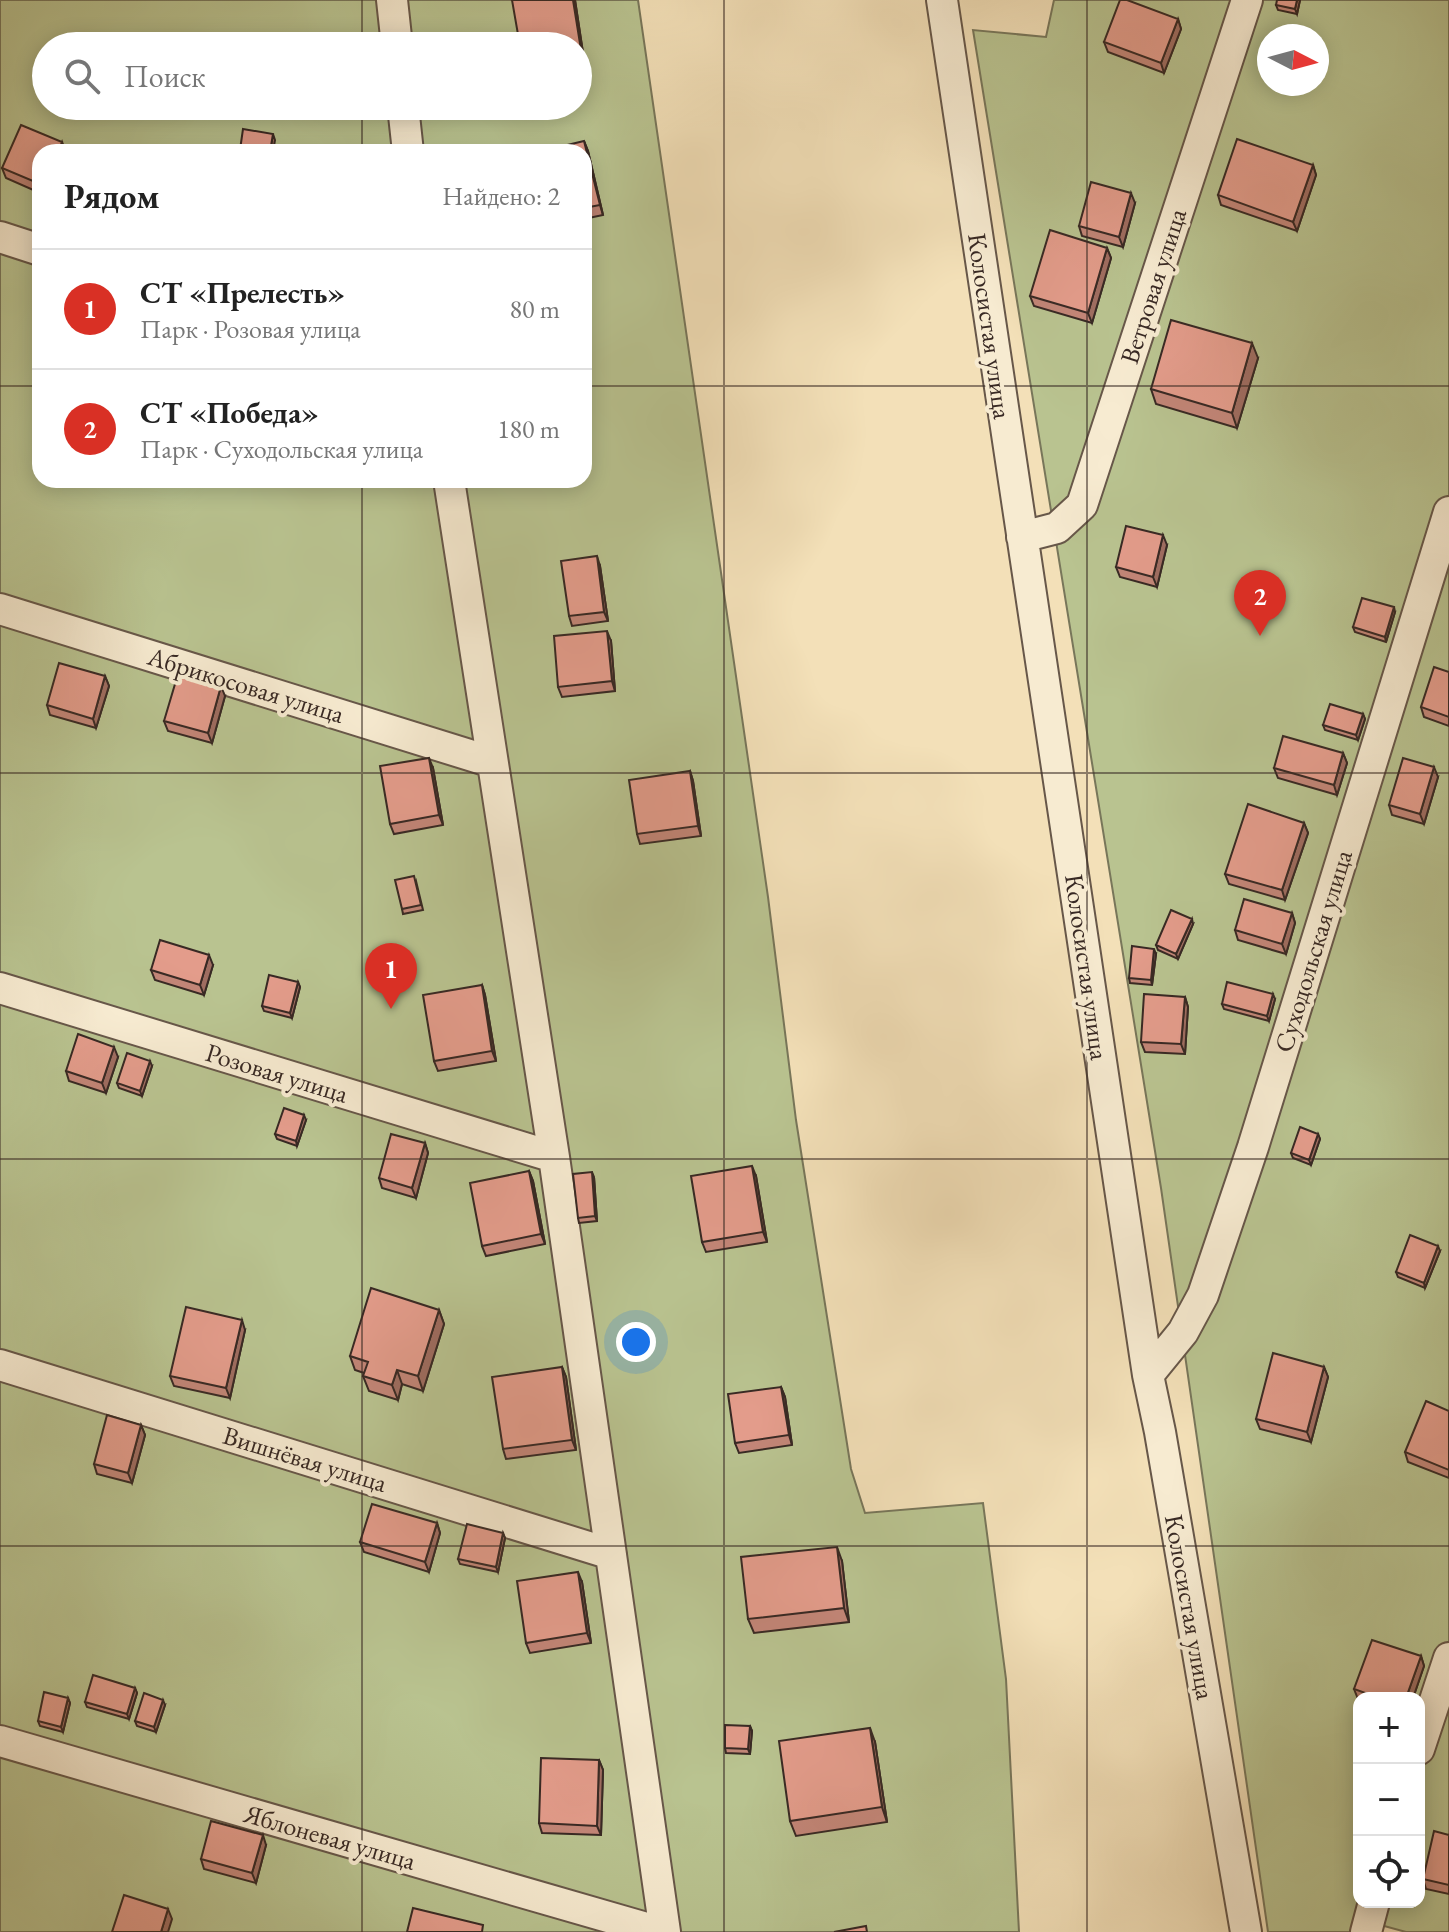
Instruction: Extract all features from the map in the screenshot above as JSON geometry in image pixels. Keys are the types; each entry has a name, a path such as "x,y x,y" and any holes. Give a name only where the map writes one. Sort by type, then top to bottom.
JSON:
{"street":[{"path":"392,0 395,32"},
{"name":"Колосистая улица","path":"942,0 1148,1375 1246,1932"},
{"name":"Ветровая улица","path":"1022,537 1057,528 1082,505 1247,0"},
{"path":"405,120 407,144"},
{"path":"0,237 32,247"},
{"path":"450,488 554,1157 663,1932"},
{"name":"Суходольская улица","path":"1148,1375 1183,1332 1203,1295 1253,1147 1449,512"},
{"name":"Абрикосовая улица","path":"0,609 492,762"},
{"name":"Розовая улица","path":"0,988 554,1157"},
{"name":"Вишнёвая улица","path":"0,1365 611,1554"},
{"path":"1425,1731 1449,1658"},
{"name":"Яблоневая улица","path":"0,1741 663,1932"},
{"path":"1366,1932 1372,1908"}],"green space":[{"path":"0,0 638,0 768,897 796,1120 851,1469 865,1513 983,1503 1006,1679 1019,1932 0,1932"},
{"path":"1054,0 1449,0 1449,1932 1406,1932 1355,1918 1350,1932 1268,1932 1161,1188 973,30 1046,37"}],"building":[{"path":"512,0 573,0 578,32 518,32"},
{"path":"1120,0 1178,19 1161,63 1104,42"},
{"path":"1277,0 1297,0 1295,9 1276,5"},
{"path":"21,125 62,142 32,144 32,181 2,168"},
{"path":"243,129 273,134 271,144 241,144"},
{"path":"1237,139 1313,165 1293,222 1218,195"},
{"path":"592,173 600,205 592,206"},
{"path":"1091,182 1131,193 1119,237 1079,226"},
{"path":"1050,230 1107,248 1088,313 1030,296"},
{"path":"1171,320 1252,343 1232,413 1151,389"},
{"path":"1126,526 1163,535 1153,577 1116,567"},
{"path":"597,556 604,612 569,616 561,561"},
{"path":"1362,598 1394,607 1385,637 1353,627"},
{"path":"607,631 612,681 558,687 554,636"},
{"path":"59,663 105,676 93,719 47,705"},
{"path":"1434,667 1449,672 1449,717 1421,707"},
{"path":"178,674 221,686 208,733 164,721"},
{"path":"1330,704 1363,714 1356,735 1323,725"},
{"path":"1283,736 1343,753 1334,785 1274,768"},
{"path":"429,758 439,815 390,824 380,766"},
{"path":"1403,758 1434,767 1420,814 1389,805"},
{"path":"690,771 698,826 637,834 629,780"},
{"path":"1248,804 1304,823 1282,890 1225,874"},
{"path":"414,876 421,905 402,909 395,880"},
{"path":"1244,899 1292,913 1282,944 1235,930"},
{"path":"1171,910 1192,919 1176,954 1156,945"},
{"path":"160,940 209,955 200,985 151,970"},
{"path":"1132,946 1154,949 1151,980 1129,978"},
{"path":"269,975 298,982 290,1013 262,1006"},
{"path":"1227,982 1273,994 1267,1016 1222,1004"},
{"path":"482,985 492,1051 434,1061 423,995"},
{"path":"1144,994 1185,997 1181,1044 1141,1042"},
{"path":"78,1034 114,1047 102,1083 66,1071"},
{"path":"127,1053 150,1061 140,1091 117,1083"},
{"path":"284,1108 304,1115 296,1141 275,1134"},
{"path":"1300,1127 1318,1134 1309,1160 1291,1153"},
{"path":"391,1134 425,1143 412,1188 379,1178"},
{"path":"752,1166 763,1232 702,1242 691,1176"},
{"path":"529,1171 541,1234 482,1246 470,1183"},
{"path":"592,1172 595,1216 578,1218 573,1174"},
{"path":"1410,1235 1438,1246 1424,1283 1396,1272"},
{"path":"371,1288 439,1310 418,1376 397,1370 392,1385 363,1376 368,1362 350,1356"},
{"path":"186,1307 242,1320 226,1388 170,1376"},
{"path":"1273,1353 1324,1367 1307,1432 1256,1419"},
{"path":"562,1367 572,1440 503,1449 492,1377"},
{"path":"781,1387 789,1435 735,1443 728,1394"},
{"path":"1426,1401 1449,1411 1449,1470 1405,1452"},
{"path":"107,1415 141,1425 128,1473 94,1464"},
{"path":"372,1504 437,1523 425,1562 360,1542"},
{"path":"467,1524 503,1533 496,1567 458,1559"},
{"path":"837,1547 844,1608 748,1619 741,1557"},
{"path":"578,1572 587,1633 526,1643 517,1581"},
{"path":"1372,1640 1421,1656 1408,1692 1362,1692 1354,1689"},
{"path":"93,1675 135,1688 127,1714 85,1702"},
{"path":"44,1692 68,1698 61,1727 38,1721"},
{"path":"144,1693 163,1700 154,1727 135,1721"},
{"path":"725,1725 750,1726 748,1749 725,1748"},
{"path":"870,1728 882,1807 790,1821 779,1741"},
{"path":"541,1758 599,1760 597,1826 539,1823"},
{"path":"211,1821 263,1835 252,1873 201,1859"},
{"path":"1434,1831 1449,1835 1449,1885 1425,1879"},
{"path":"124,1895 168,1909 161,1932 112,1932"},
{"path":"413,1908 483,1925 482,1932 407,1932"},
{"path":"866,1926 867,1932 834,1932"}],"place":[{"name":"СТ «Победа»","path":"1260,636"},
{"name":"СТ «Прелесть»","path":"391,1009"}]}
